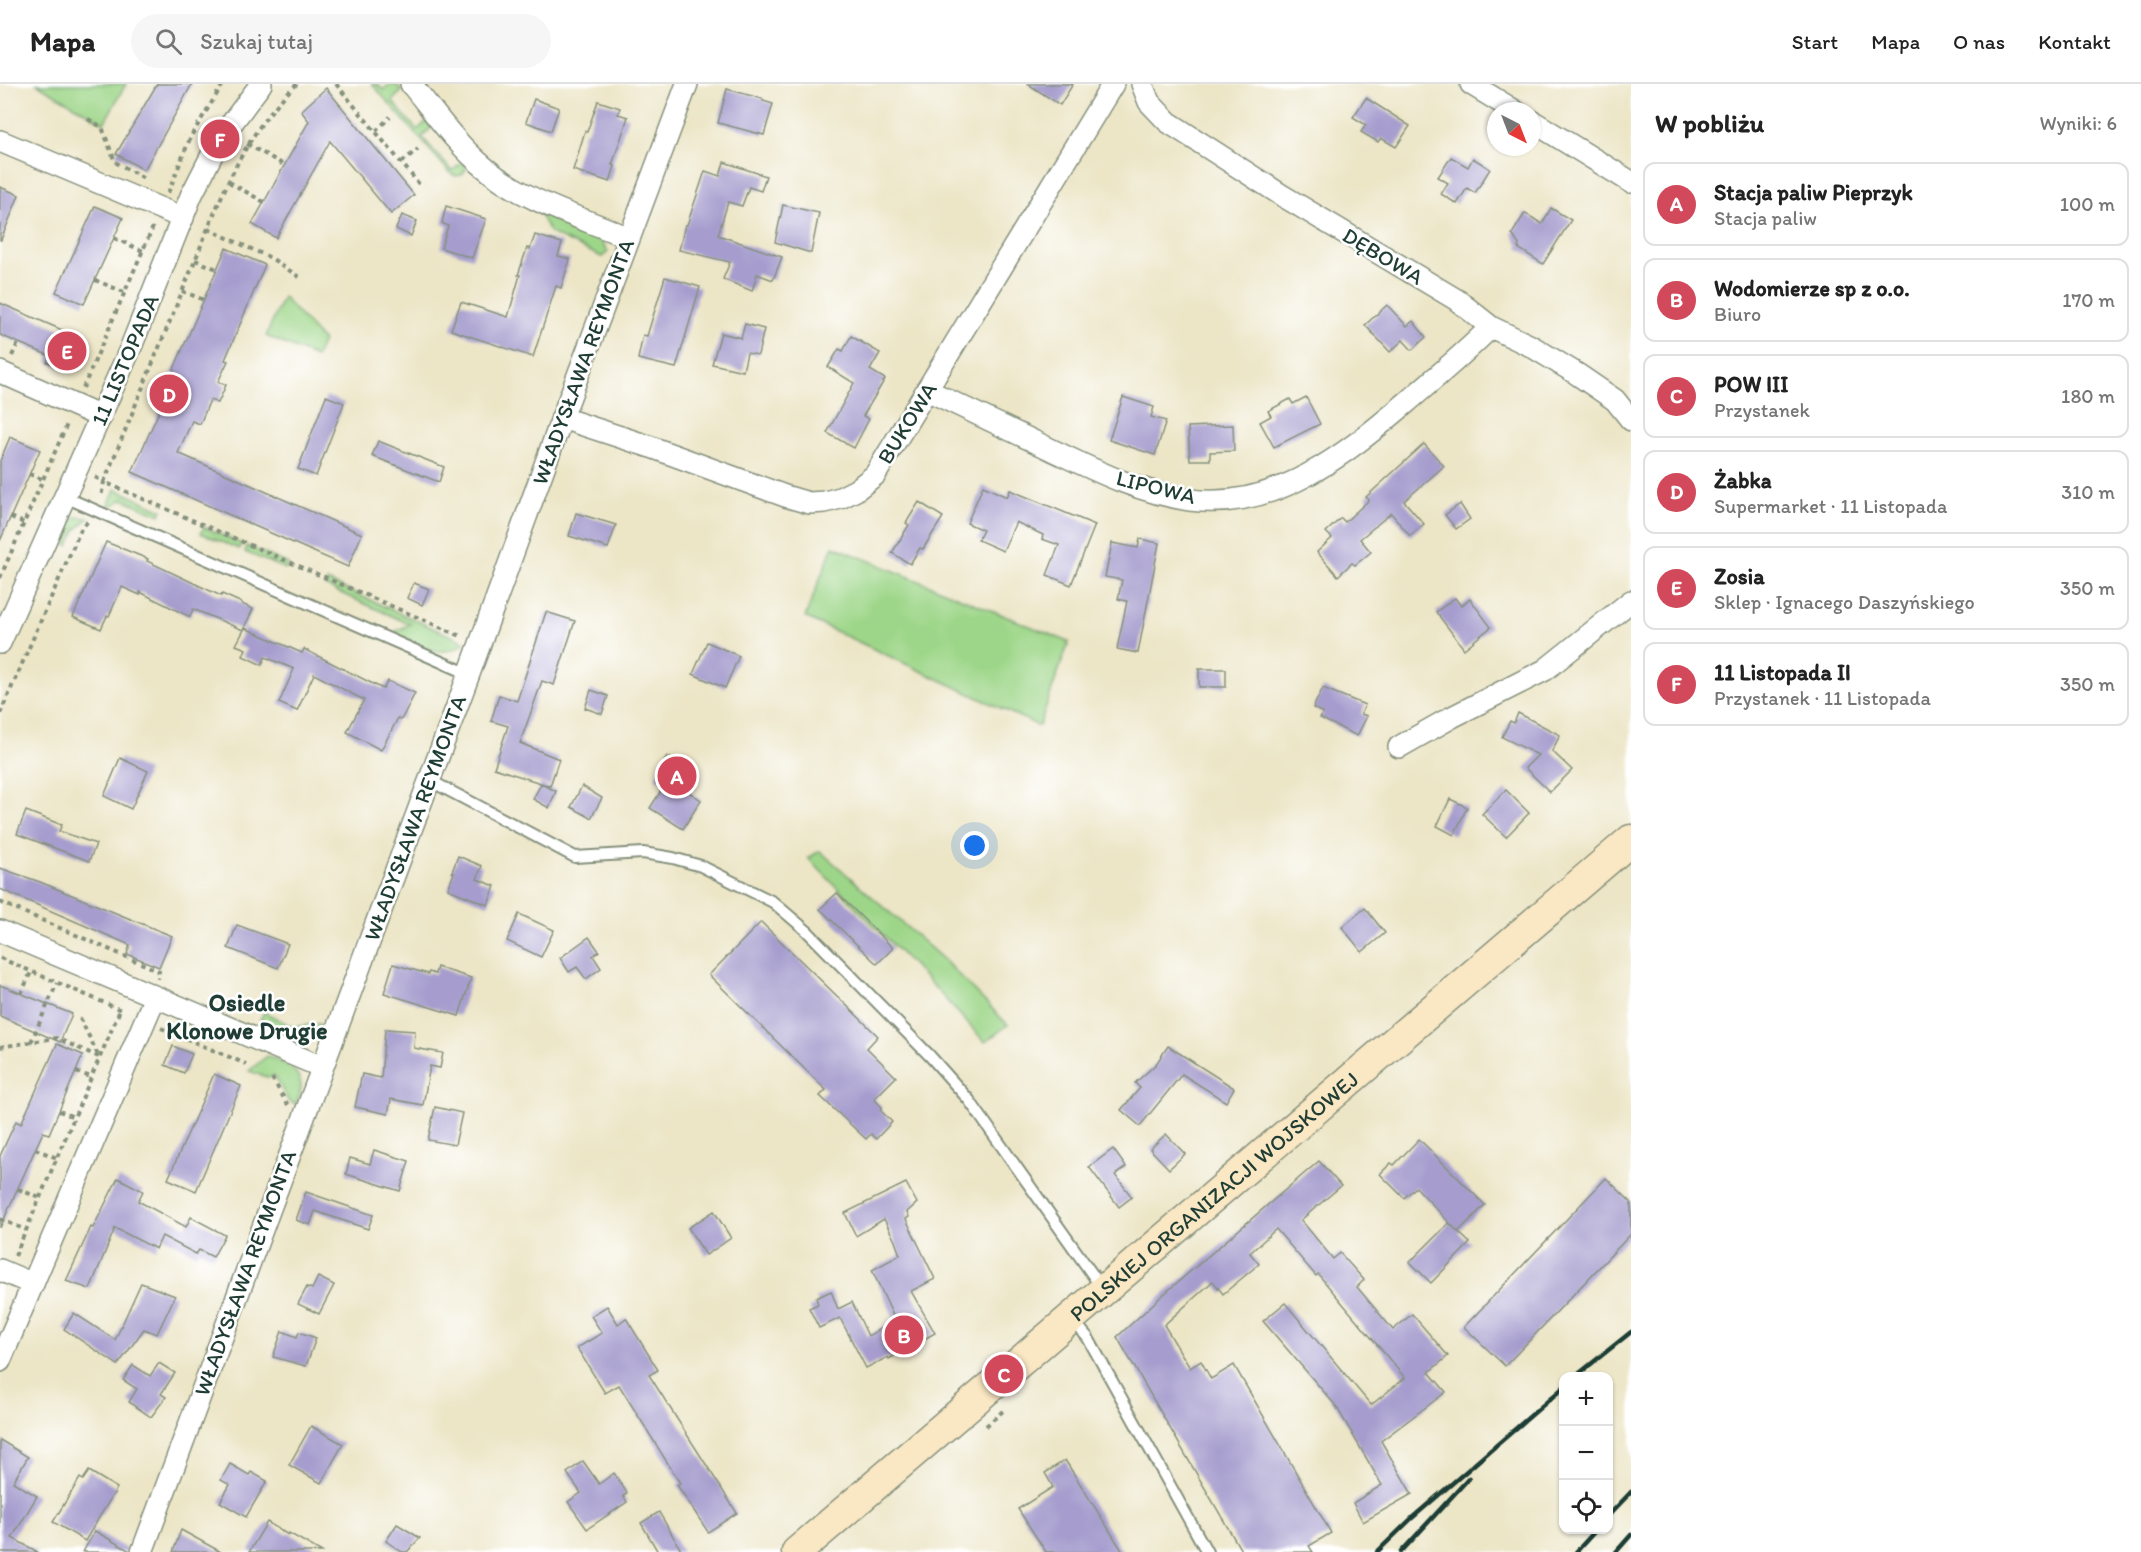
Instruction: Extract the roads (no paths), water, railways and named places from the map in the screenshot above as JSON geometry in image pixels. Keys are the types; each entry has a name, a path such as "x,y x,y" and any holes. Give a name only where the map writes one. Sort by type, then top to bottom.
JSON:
{"main road":[{"name":"POLSKIEJ ORGANIZACJI WOJSKOWEJ","path":"797,1552 1631,840"}],"street":[{"name":"11 LISTOPADA","path":"2,632 101,417 183,218 220,139 261,84"},
{"path":"411,84 467,150 492,174 537,200 629,238"},
{"name":"WŁADYSŁAWA REYMONTA","path":"142,1552 687,84"},
{"name":"BUKOWA","path":"562,418 809,503 825,502 856,490 875,475 1113,84"},
{"name":"DĘBOWA","path":"1142,84 1149,102 1168,122 1283,196 1457,300 1491,327 1531,346 1577,374 1615,400 1631,420"},
{"path":"1471,84 1500,102"},
{"path":"1541,127 1631,182"},
{"path":"0,141 165,200 183,218"},
{"name":"LIPOWA","path":"927,390 1092,469 1139,488 1190,500 1227,501 1265,494 1323,468 1365,438 1465,354 1491,327"},
{"path":"0,372 101,417"},
{"path":"1399,747 1444,721 1545,670 1631,601"},
{"path":"0,931 322,1067"},
{"path":"0,1361 155,997"},
{"path":"4,1272 33,1284"}],"lane":[{"path":"65,497 469,674"},
{"path":"429,780 575,857 643,853 673,858 701,866 773,902 807,931 930,1056 969,1100 1103,1289"},
{"path":"1071,1317 1088,1338 1207,1552"}],"railway":[{"path":"1581,1372 1631,1332"},
{"path":"1377,1552 1412,1518 1559,1391"},
{"path":"1401,1552 1469,1478"},
{"path":"1613,1511 1631,1492"},
{"path":"1576,1552 1592,1534"},
{"path":"1616,1552 1631,1535"}],"place":[{"name":"11 Listopada II","path":"220,139"},
{"name":"Zosia","path":"67,351"},
{"name":"Żabka","path":"169,394"},
{"name":"Stacja paliw Pieprzyk","path":"677,776"},
{"name":"Wodomierze sp z o.o.","path":"904,1335"},
{"name":"POW III","path":"1004,1374"}],"district":[{"name":"Osiedle Klonowe Drugie","path":"247,1016"}]}
